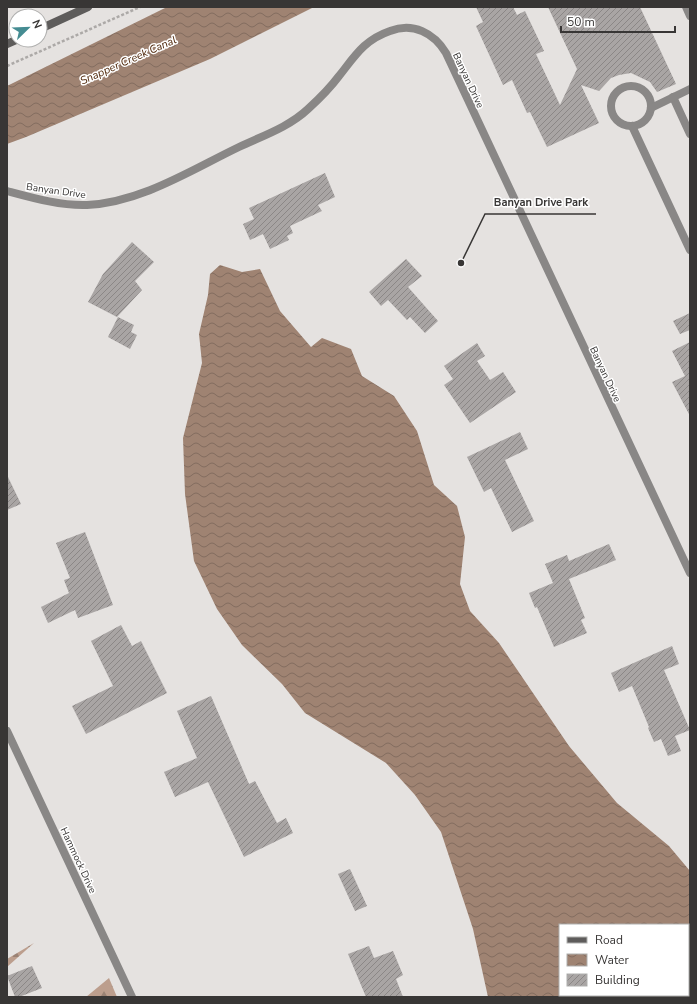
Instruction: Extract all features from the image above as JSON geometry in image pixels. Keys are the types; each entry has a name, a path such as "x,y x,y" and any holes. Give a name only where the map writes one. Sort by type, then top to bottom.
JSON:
{"main road":[{"path":"48,25 88,7"}],"street":[{"path":"686,7 690,16"},
{"name":"Banyan Drive","path":"7,191 38,199 80,205 110,202 147,192 299,116 332,85 353,56 377,37 400,28 416,28 425,31 439,42 446,53 690,573"},
{"path":"629,86 642,90 650,101 650,108 646,118 642,122 632,126 619,122 614,117 610,104 616,92 629,86"},
{"path":"650,108 690,89"},
{"path":"673,97 690,134"},
{"path":"632,126 690,250"},
{"name":"Hammock Drive","path":"7,731 132,997"}],"path":[{"path":"7,66 140,7"}],"green space":[{"path":"34,943 7,967 7,959"},
{"path":"109,978 117,997 86,997"}],"water":[{"name":"Snapper Creek Canal","path":"167,7 314,7 210,59 7,144 7,86"},
{"path":"220,265 242,272 260,269 280,311 311,347 322,338 351,349 362,376 394,396 417,431 434,485 457,506 465,537 460,584 470,611 499,643 569,746 617,803 669,846 690,871 690,997 488,997 473,929 441,832 415,795 386,763 305,713 282,684 242,645 217,609 194,561 185,494 183,438 202,363 199,334 208,295 210,274"}],"building":[{"path":"476,7 513,7 517,15 525,11 544,51 536,54 560,105 577,69 548,7 640,7 676,84 657,92 650,82 631,73 611,78 599,91 581,85 599,123 547,147 530,112 527,113 512,80 503,85 476,26 483,22"},
{"path":"325,173 335,197 318,205 322,211 290,226 293,233 287,236 289,240 270,249 263,234 250,240 243,224 254,219 249,208"},
{"path":"132,242 154,262 135,281 142,290 117,317 88,302 103,274"},
{"path":"406,259 422,276 408,287 438,321 425,333 410,317 407,320 388,300 381,306 369,292"},
{"path":"690,313 690,330 680,334 673,321"},
{"path":"118,317 134,325 131,332 137,335 130,349 108,337"},
{"path":"690,342 690,416 672,382 685,376 672,351"},
{"path":"477,343 485,356 477,361 490,380 503,372 516,392 470,423 444,385 453,379 444,366"},
{"path":"520,432 528,449 505,460 534,521 512,532 491,488 484,492 467,457"},
{"path":"7,475 21,504 7,510"},
{"path":"85,532 113,605 78,618 75,610 48,623 41,607 69,593 64,580 70,578 56,543"},
{"path":"609,544 616,560 569,579 585,618 581,620 587,633 554,647 537,607 535,608 529,593 553,583 545,564 567,555 569,561"},
{"path":"121,625 132,646 141,641 167,693 86,734 72,706 113,686 91,641"},
{"path":"672,646 679,664 664,670 690,730 675,736 681,751 668,756 661,739 654,742 632,686 619,692 611,673"},
{"path":"211,696 249,784 255,781 277,823 286,818 293,833 244,857 208,782 175,797 164,772 197,758 177,711"},
{"path":"350,869 367,906 355,911 338,874"},
{"path":"369,946 374,958 393,951 403,975 396,979 403,997 366,997 348,954"},
{"path":"32,966 42,988 19,997 15,997 7,976"}],"place":[{"name":"Banyan Drive Park","path":"461,263"}]}
